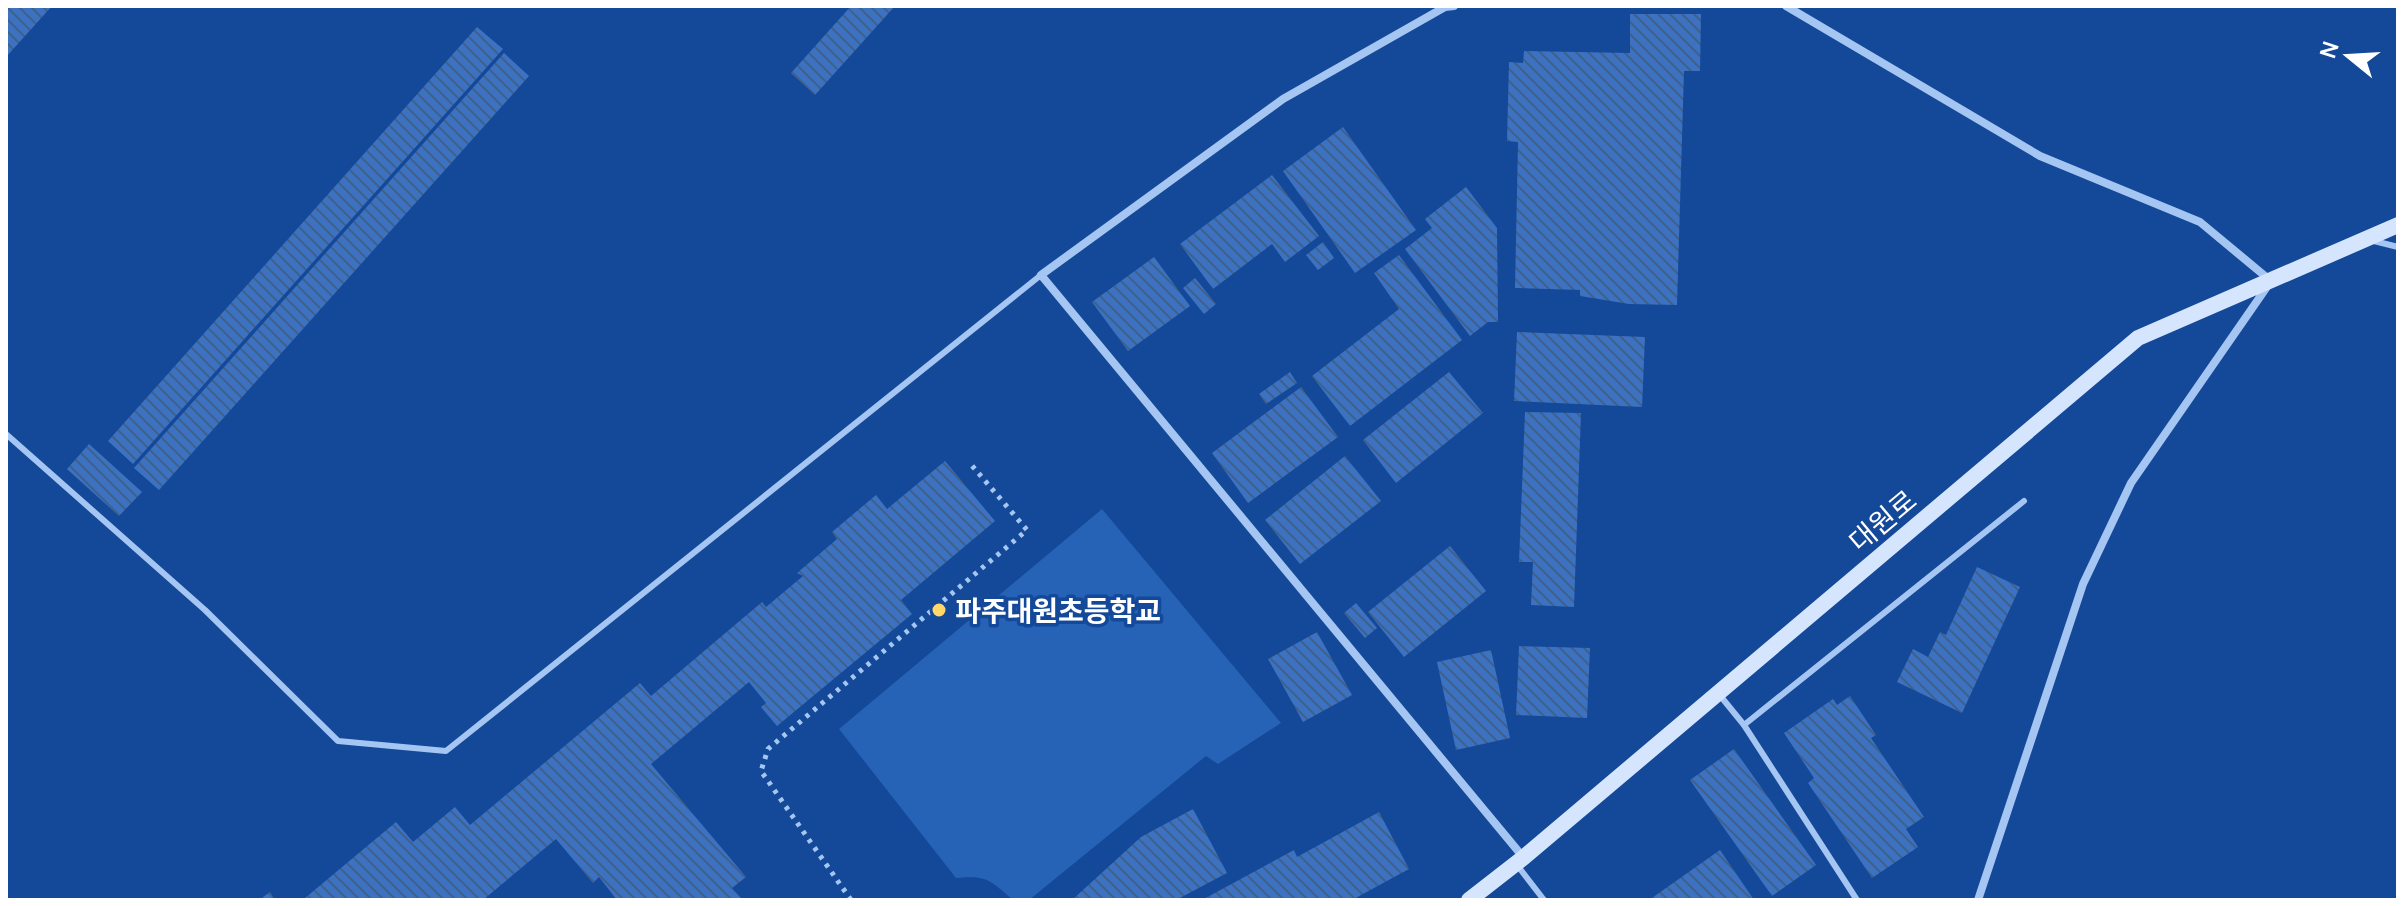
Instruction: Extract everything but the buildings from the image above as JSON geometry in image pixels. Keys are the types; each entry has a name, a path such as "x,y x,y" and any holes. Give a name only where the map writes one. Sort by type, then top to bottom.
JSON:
{"main road":[{"name":"대원로","path":"1469,900 1520,861 2138,338 2398,225"}],"street":[{"path":"1454,6 1445,7 1283,99 1041,275 1520,861"},
{"path":"1786,6 2040,156 2200,222 2271,281 2131,483 2090,569 1978,900"}],"lane":[{"path":"2365,239 2398,247"},
{"path":"6,434 205,610 338,741 446,751 1041,275"},
{"path":"1744,725 2024,501"},
{"path":"1718,693 1744,725 1857,900"},
{"path":"1520,861 1544,900"},
{"path":"1534,900 1535,889"}],"path":[{"path":"851,900 761,771 768,749 1027,530 969,462"}],"shaded area":[{"path":"1102,509 1281,723 1218,764 1206,756 1029,900 1013,900 988,880 956,878 839,729"}],"place":[{"name":"파주대원초등학교","path":"939,610"}]}
